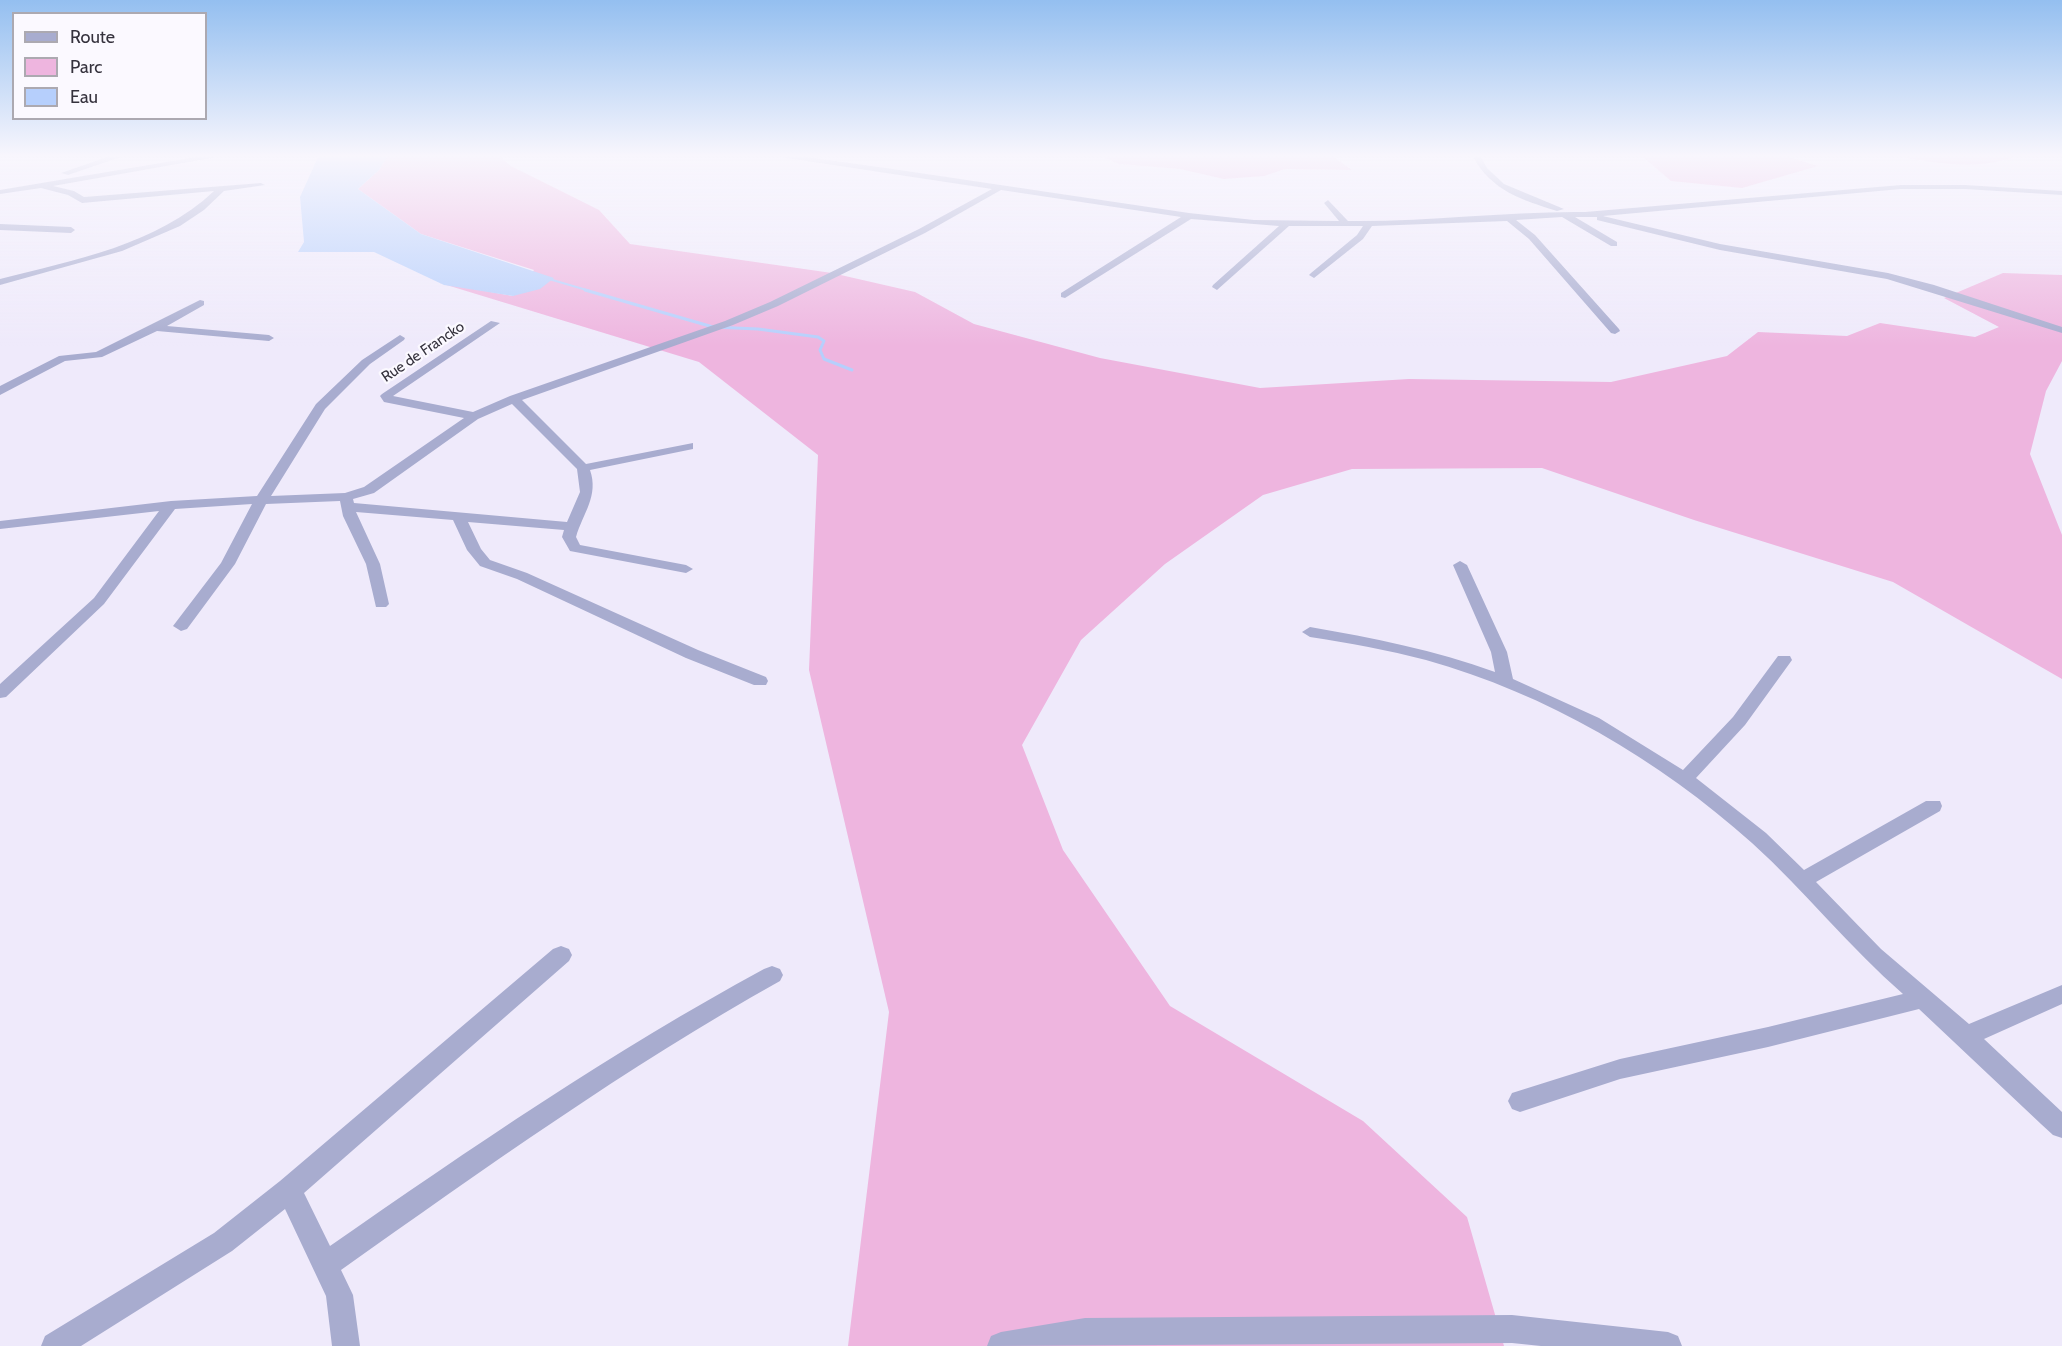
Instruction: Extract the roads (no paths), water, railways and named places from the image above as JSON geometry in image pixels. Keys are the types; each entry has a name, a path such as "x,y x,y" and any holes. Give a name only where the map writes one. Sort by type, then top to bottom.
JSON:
{"street":[{"path":"0,282 105,254 185,220"},
{"path":"347,502 382,482 474,416 514,399 729,323 774,304 942,220"},
{"path":"1065,295 1183,220"},
{"path":"1235,220 1286,224 1347,225 1490,220"},
{"path":"1343,220 1347,225"},
{"path":"1510,220 1532,237 1615,331"},
{"path":"1573,220 1614,244"},
{"path":"1605,220 1720,247 1888,276 1930,287 2062,330"},
{"path":"1217,287 1286,224"},
{"path":"1314,275 1360,237 1369,225"},
{"path":"0,227 71,230"},
{"path":"0,391 63,358 98,355 155,328 200,303"},
{"name":"Rue de Francko","path":"474,416 388,399 386,396 495,323"},
{"path":"155,328 269,338"},
{"path":"181,626 228,564 261,500 320,407 366,362 400,338"},
{"path":"514,399 583,468 588,479 588,496 569,537 575,548 686,569"},
{"path":"583,468 689,446"},
{"path":"0,525 171,505 261,500 347,502 459,518 572,528"},
{"path":"347,502 350,516 373,564 381,604"},
{"path":"0,693 99,601 171,505"},
{"path":"459,518 474,550 485,563 522,576 652,637 760,681"},
{"path":"1460,565 1499,652 1505,679"},
{"path":"1310,632 1370,641 1438,658 1505,679 1578,712 1684,780 1743,825 1802,880 1862,944 1921,999 1966,1036 2062,1127"},
{"path":"1684,780 1738,721 1784,660"},
{"path":"1802,880 1933,806"},
{"path":"55,1346 223,1242 289,1190 561,955"},
{"path":"327,1264 624,1060 703,1011 772,975"},
{"path":"1966,1036 2062,994"},
{"path":"1520,1101 1620,1069 1768,1037 1921,999"},
{"path":"289,1190 327,1264 339,1295 346,1346"},
{"path":"1001,1346 1085,1332 1512,1329 1668,1346"}],"water":[{"path":"302,220 401,220 421,234 554,278 540,289 513,296 444,285 374,252 298,252 304,242"}],"waterway":[{"path":"549,279 590,291"},
{"path":"585,290 713,327 758,329 818,337 824,341 820,350 824,359 852,370"}]}
